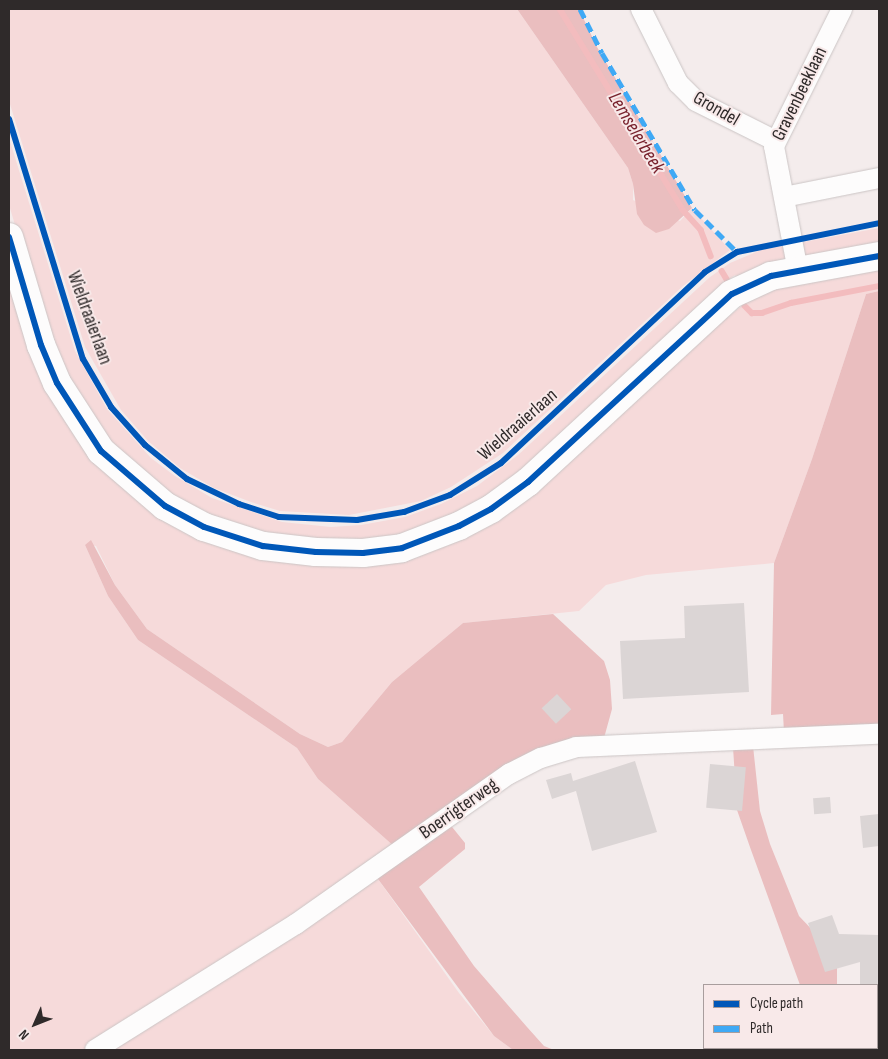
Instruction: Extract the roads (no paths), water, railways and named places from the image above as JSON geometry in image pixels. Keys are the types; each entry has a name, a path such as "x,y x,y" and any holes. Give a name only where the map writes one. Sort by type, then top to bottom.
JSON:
{"street":[{"name":"Grondel","path":"641,9 678,83 696,102 776,141"},
{"name":"Gravenbeeklaan","path":"798,271 774,146 842,9"},
{"path":"784,197 879,178"},
{"path":"9,237 42,345 57,383 101,451 165,506 204,527 263,546 316,552 363,553 402,548 459,526 491,509 528,482 732,294 771,276 879,256"},
{"name":"Boerrigterweg","path":"95,1050 296,924 509,774 541,758 576,747 879,734"}],"waterway":[{"name":"Lemselerbeek","path":"560,9 683,210 701,230 711,256"},
{"name":"Lemselerbeek","path":"722,271 728,281"},
{"name":"Lemselerbeek","path":"745,306 752,313 762,313 791,303 879,286"}]}
